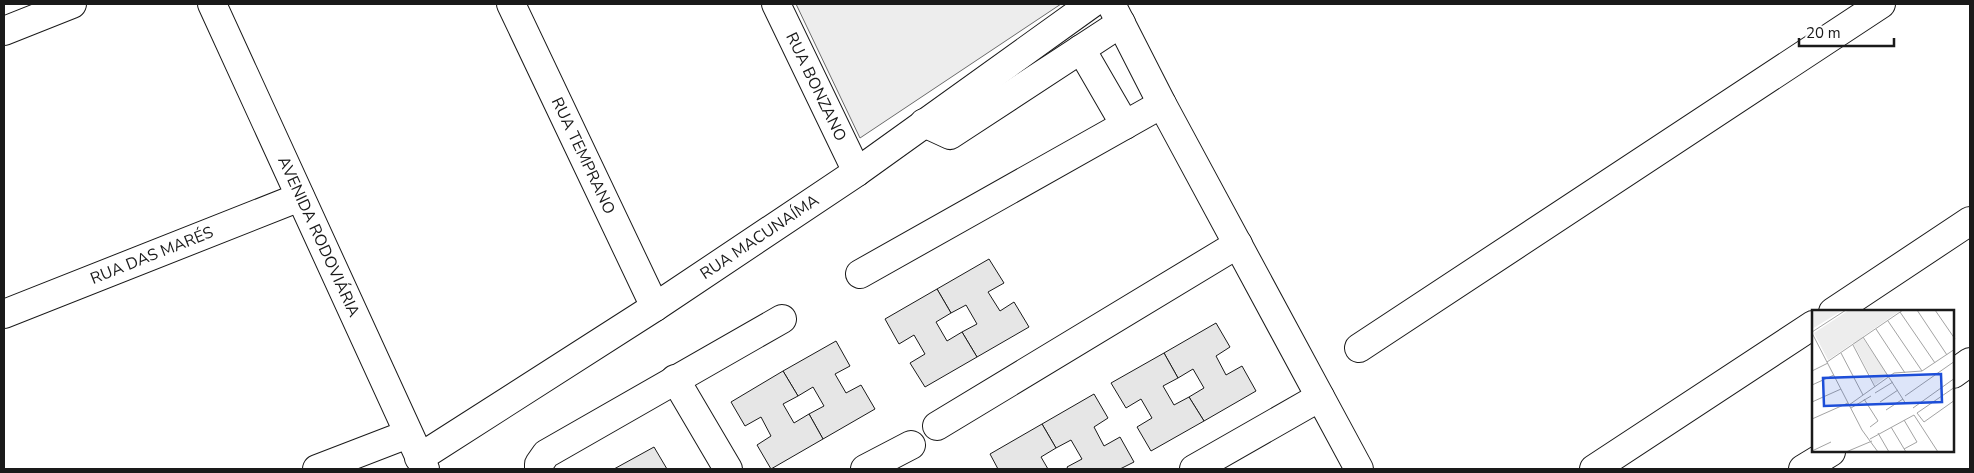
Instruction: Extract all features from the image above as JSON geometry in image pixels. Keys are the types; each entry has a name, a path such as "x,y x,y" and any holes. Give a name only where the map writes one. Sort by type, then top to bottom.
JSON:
{"street":[{"path":"4,31 72,4"},
{"name":"AVENIDA RODOVIÁRIA","path":"212,4 417,453"},
{"name":"RUA TEMPRANO","path":"511,4 655,307"},
{"name":"RUA BONZANO","path":"776,4 856,172"},
{"name":"RUA MACUNAÍMA","path":"317,469 417,453 655,307 856,172 1091,4"},
{"path":"1359,348 1881,4"},
{"path":"924,123 950,135 1081,49 1116,14 1162,104 1359,469"},
{"path":"1081,49 1125,124"},
{"path":"860,274 1162,104"},
{"name":"RUA DAS MARÉS","path":"4,314 300,197"},
{"path":"1836,310 1970,221"},
{"path":"937,426 1238,244"},
{"path":"539,469 539,464 546,454 782,319"},
{"path":"1594,469 1812,326"},
{"path":"1954,373 1970,362"},
{"path":"676,379 728,469"},
{"path":"1194,469 1320,397"},
{"path":"865,469 911,445"},
{"path":"1803,469 1829,453"}],"shaded area":[{"path":"796,4 1061,4 860,138"}],"building":[{"path":"989,259 1004,283 988,292 1000,311 1014,302 1029,327 977,357 962,332 977,324 966,305 951,313 937,289"},
{"path":"937,289 951,313 936,322 947,341 962,332 977,357 925,387 910,363 925,354 914,335 899,344 885,319"},
{"path":"1216,323 1230,347 1216,356 1226,375 1242,366 1256,391 1204,421 1189,397 1204,388 1193,369 1178,378 1164,353"},
{"path":"836,341 850,366 835,374 846,393 861,385 875,409 823,439 809,414 824,406 813,387 798,396 783,371"},
{"path":"1164,353 1178,378 1163,386 1174,405 1189,397 1204,421 1151,451 1137,427 1152,418 1141,399 1126,408 1111,383"},
{"path":"783,371 798,396 783,404 794,423 809,414 823,439 771,469 757,445 771,436 761,417 745,426 731,402"},
{"path":"1094,394 1108,418 1094,427 1104,446 1120,437 1134,462 1120,469 1068,469 1067,467 1082,459 1071,440 1056,448 1042,424"},
{"path":"1042,424 1056,448 1041,457 1048,469 998,469 990,454"},
{"path":"654,447 667,469 614,469"}]}
